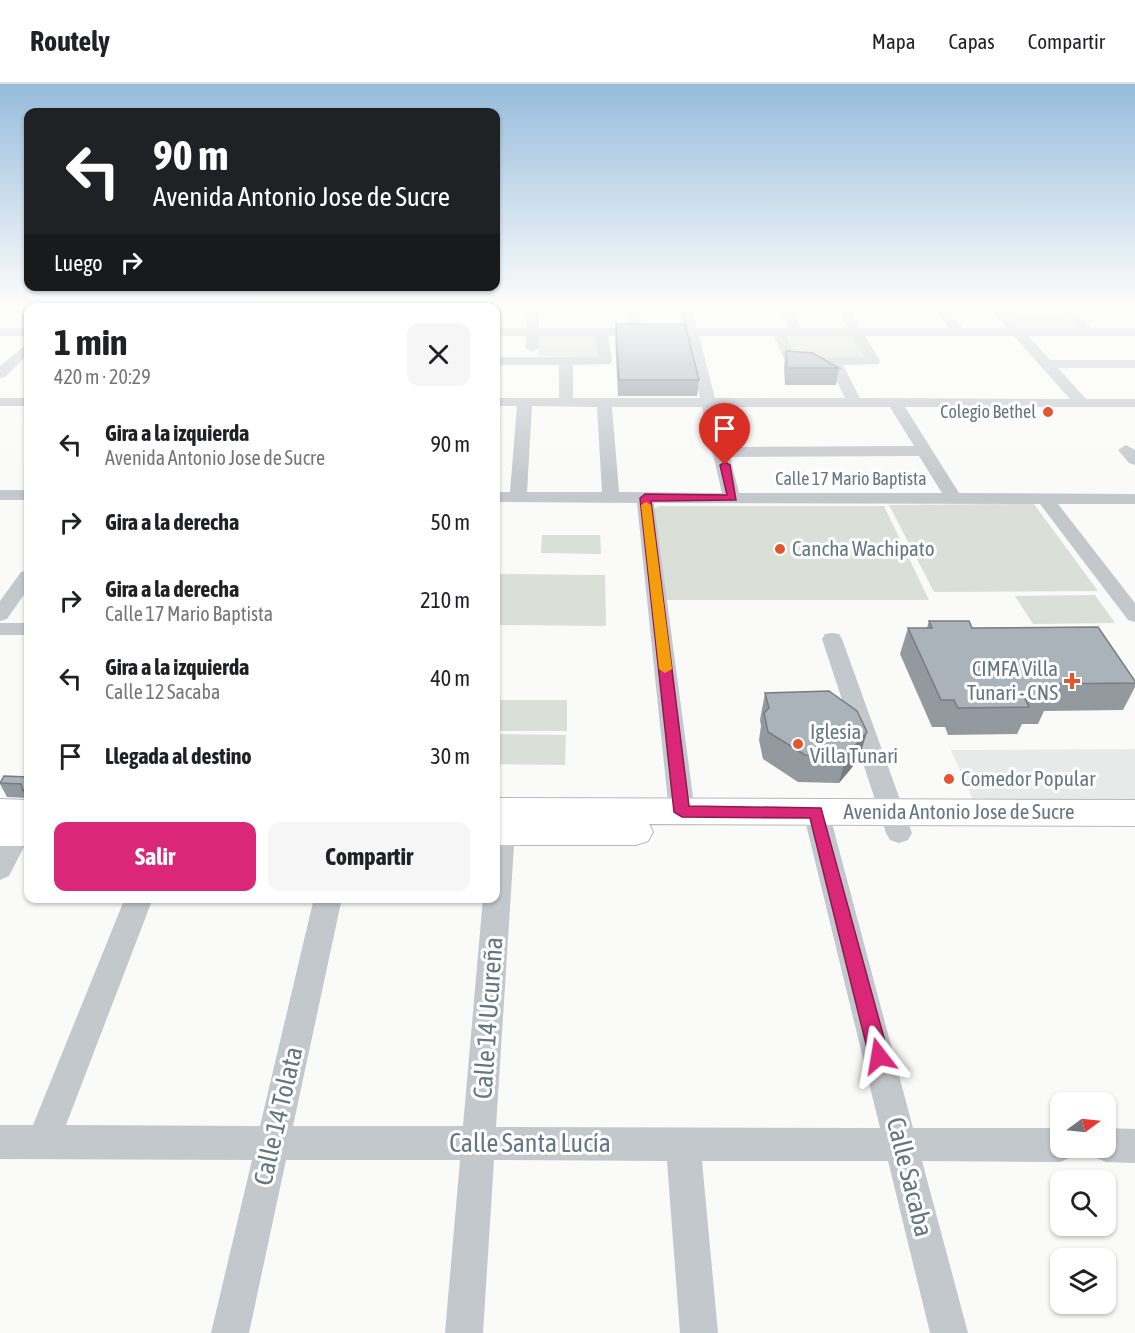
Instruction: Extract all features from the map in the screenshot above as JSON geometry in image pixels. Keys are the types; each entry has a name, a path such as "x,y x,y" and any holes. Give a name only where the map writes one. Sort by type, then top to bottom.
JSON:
{"main road":[{"name":"Avenida Antonio Jose de Sucre","path":"500,822 682,812 819,822"},
{"name":"Avenida Antonio Jose de Sucre","path":"500,822 896,822 1135,813"},
{"name":"Avenida Antonio Jose de Sucre","path":"896,822 1135,833"}],"street":[{"path":"0,374 10,364"},
{"path":"566,364 566,402"},
{"path":"698,364 732,498"},
{"path":"836,364 855,403"},
{"path":"1046,364 1082,403"},
{"path":"0,402 24,402"},
{"path":"500,402 1082,403 1132,406"},
{"path":"518,497 525,402"},
{"path":"604,402 611,497"},
{"path":"895,403 954,499"},
{"path":"722,452 924,451"},
{"path":"0,495 24,495"},
{"name":"Calle 17 Mario Baptista","path":"500,497 1135,499"},
{"path":"645,498 682,812"},
{"path":"1045,499 1135,616"},
{"path":"0,615 24,582"},
{"path":"0,629 24,629"},
{"path":"832,639 896,822"},
{"name":"Calle Sacaba","path":"819,822 949,1333"},
{"path":"0,869 17,823"},
{"path":"43,1142 137,903"},
{"name":"Calle 14 Tolata","path":"230,1333 327,903"},
{"name":"Calle 14 Ucureña","path":"464,1333 494,903"},
{"name":"Calle Santa Lucía","path":"0,1142 1050,1145"},
{"path":"683,1144 699,1333"},
{"path":"1116,1145 1135,1146"}],"shaded area":[{"path":"1034,504 1098,591 934,592 889,505"},
{"name":"Cancha Wachipato","path":"659,506 884,506 929,600 666,600 654,509"},
{"path":"542,535 600,535 601,554 541,553"},
{"path":"500,574 605,575 606,626 500,625"},
{"path":"1095,595 1115,623 1033,624 1015,596"},
{"path":"500,700 567,700 567,731 500,731"},
{"path":"500,734 566,735 565,765 500,764"},
{"path":"1135,749 1135,800 973,800 951,750"}],"building":[{"path":"618,364 695,364 699,380 619,380"},
{"path":"787,364 833,364 839,368 787,368"},
{"path":"929,621 969,621 972,628 1098,627 1135,683 1042,684 1050,697 1024,697 1029,707 958,708 954,700 941,700 908,628 932,628"},
{"path":"829,691 857,711 867,732 846,756 805,755 768,732 764,713 769,708 765,693"},
{"path":"4,776 24,777 24,789 23,791 21,784 0,783"}],"slow traffic":[{"path":"646,505 665,669"}],"place":[{"name":"Colegio Bethel","path":"1048,412"},
{"name":"Cancha Wachipato","path":"780,549"},
{"name":"CIMFA Villa Tunari - CNS","path":"1072,681"},
{"name":"Iglesia Villa Tunari","path":"798,744"},
{"name":"Comedor Popular","path":"949,779"}],"route":[{"path":"725,465 732,498 645,498 682,812 816,812 879,1056"}]}
